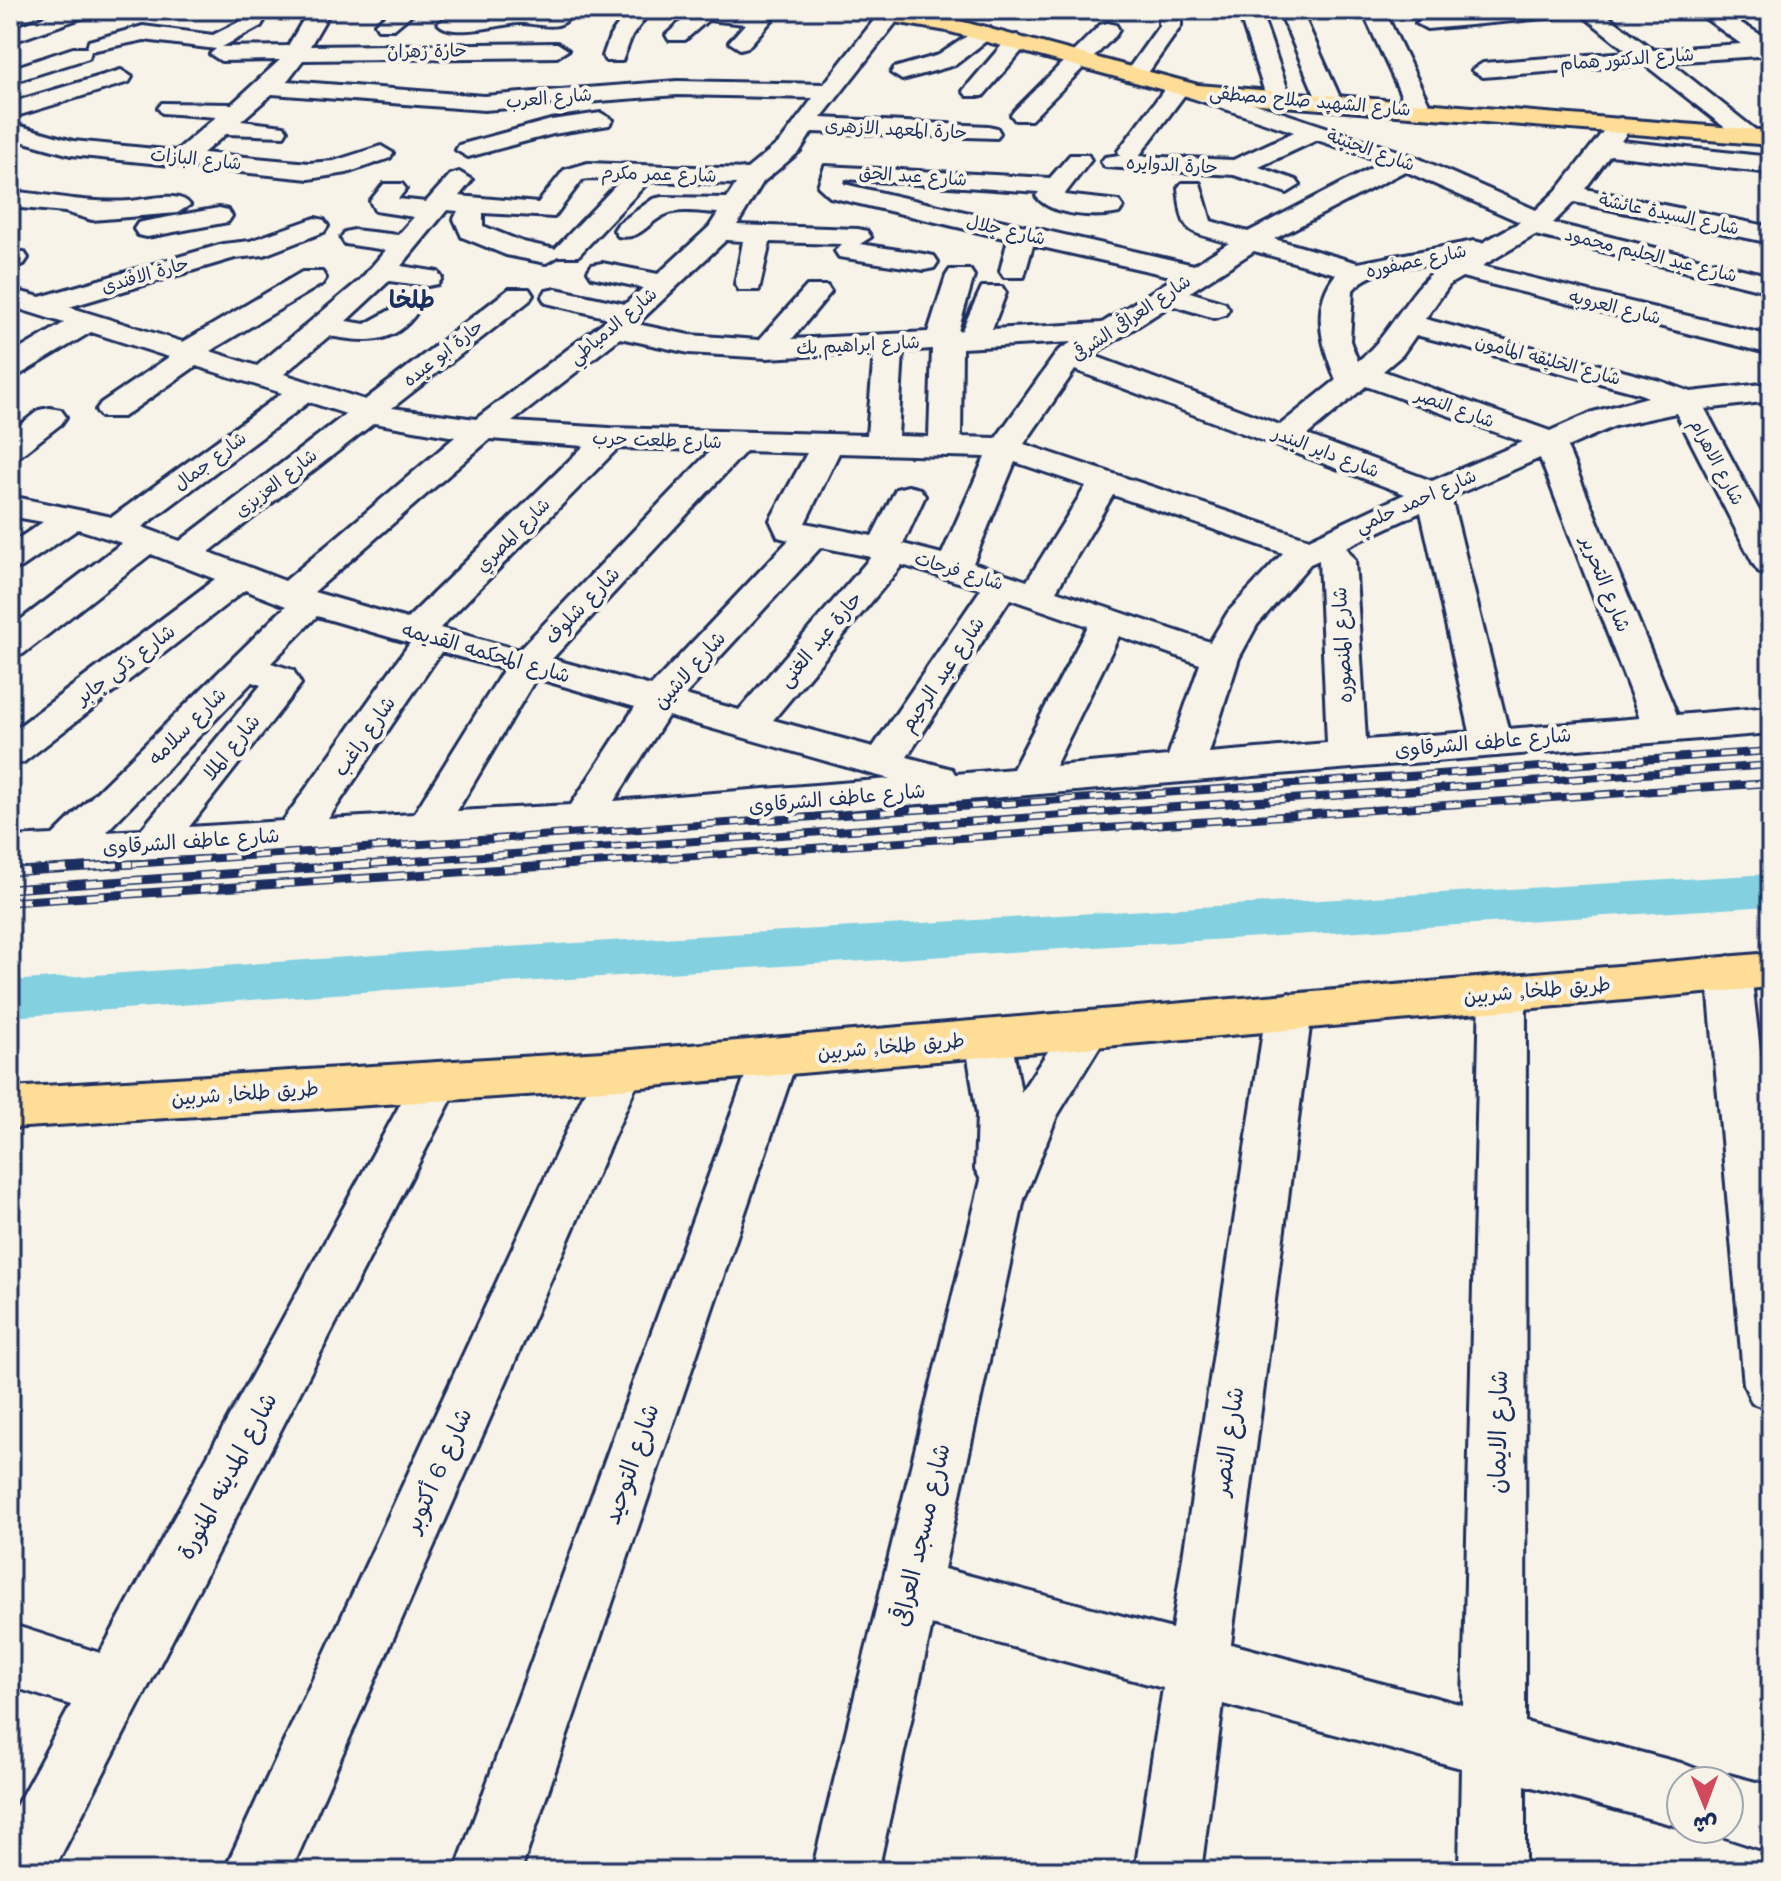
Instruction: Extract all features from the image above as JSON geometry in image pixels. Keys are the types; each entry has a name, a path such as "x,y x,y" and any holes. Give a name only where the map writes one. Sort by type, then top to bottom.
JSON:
{"main road":[{"path":"859,10 982,33 1188,89"},
{"name":"شارع الشهيد صلاح مصطفى","path":"1273,107 1330,102 1420,110 1612,136 1761,137"},
{"name":"طريق طلخا, شربين","path":"10,1108 619,1070 1750,972"}],"street":[{"path":"228,10 247,12 242,19 253,21 315,17"},
{"path":"386,24 406,10"},
{"path":"561,74 585,84 613,71 621,36 640,10"},
{"path":"1135,75 1170,26 1170,10"},
{"path":"1249,10 1273,107 1241,147 1287,185"},
{"path":"1290,10 1330,102"},
{"path":"1373,10 1420,110"},
{"path":"1437,52 1425,17 1566,10"},
{"path":"1587,10 1761,137"},
{"path":"1705,10 1768,50"},
{"path":"433,24 504,21 512,13 557,19"},
{"path":"677,35 699,14 738,13 761,21 740,42"},
{"name":"شارع الدمياطي","path":"300,599 482,430 623,321 719,232 734,205 762,172 791,146 804,124 890,15"},
{"path":"133,182 234,115 284,71 315,17"},
{"path":"10,36 57,19 87,34"},
{"path":"10,76 87,34 136,24 217,42 253,21"},
{"path":"339,54 353,29"},
{"path":"1023,115 1108,30"},
{"path":"902,73 947,60 982,33"},
{"path":"975,91 1017,42"},
{"path":"467,71 482,45"},
{"name":"حارة زهران","path":"284,71 339,54 482,45 557,50"},
{"name":"شارع الدكتور همام","path":"1483,70 1768,50"},
{"path":"685,112 693,58"},
{"path":"228,62 284,71"},
{"name":"شارع العرب","path":"284,71 440,101 484,103 585,84 642,95 690,88 830,91"},
{"path":"10,111 121,77"},
{"name":"شارع الجنينة","path":"1188,89 1273,107 1318,130 1404,161 1536,224"},
{"name":"حارة الدوايره","path":"1188,89 1122,157 1241,147 1273,153 1318,130"},
{"path":"261,378 387,265 436,207 465,163 551,127 597,121 642,95"},
{"path":"421,119 440,101"},
{"path":"170,108 234,115 290,128 278,145 252,147 225,162"},
{"name":"حارة المعهد الازهرى","path":"804,124 955,139 988,133"},
{"name":"شارع البازات","path":"10,130 126,152 309,171 371,157 399,178"},
{"path":"82,177 153,134"},
{"path":"1286,436 1392,349 1440,278 1536,224 1568,193 1612,136 1674,155 1771,165"},
{"path":"39,167 76,141"},
{"path":"1655,211 1674,155"},
{"path":"1079,160 1049,196 1057,202 1110,207"},
{"name":"شارع العراقى الشرقى","path":"953,568 1005,448 1069,357 1102,332 1196,274 1371,189 1404,161"},
{"path":"474,205 467,219 471,231 516,249 557,252 635,165"},
{"name":"شارع عمر مكرم","path":"399,178 383,201 384,205 474,205 545,211 551,208 573,175 595,171 635,165 762,172"},
{"name":"شارع عبد الحق","path":"762,172 834,171 1056,186"},
{"name":"شارع جلال","path":"834,171 831,186 839,192 1015,225 1072,246 1196,274"},
{"path":"1191,188 1198,225 1358,272"},
{"name":"شارع السيدة عائشة","path":"1568,193 1655,211 1770,226"},
{"path":"10,199 69,204 81,211 177,205"},
{"path":"627,230 662,205 734,205"},
{"path":"81,211 84,221 96,226 144,230 219,216"},
{"name":"شارع عبد الحليم محمود","path":"1536,224 1771,284"},
{"path":"1014,271 1015,225"},
{"name":"حارة الافندى","path":"19,299 233,250 254,249 315,226"},
{"path":"719,232 854,243 924,262"},
{"path":"749,284 758,233"},
{"path":"354,238 387,265"},
{"path":"1263,244 1266,277"},
{"name":"شارع عصفوره","path":"1357,378 1335,341 1339,289 1358,272 1500,244"},
{"path":"254,249 267,260 312,278"},
{"path":"19,299 83,265"},
{"path":"112,410 188,355 312,278 387,265 435,269"},
{"name":"شارع العروبه","path":"1458,268 1771,345"},
{"path":"602,271 664,284"},
{"path":"945,446 960,276"},
{"path":"767,349 817,292"},
{"path":"1165,294 1215,309"},
{"name":"حارة ابو عبده","path":"367,411 519,295"},
{"name":"شارع ابراهيم بك","path":"556,297 689,344 767,349 953,340 1005,315 1102,332"},
{"name":"شارع طلعت حرب","path":"19,299 308,393 433,426 736,443 882,443 1005,448 1316,546"},
{"path":"322,326 370,334 403,312"},
{"path":"953,340 1005,315"},
{"path":"10,368 87,322"},
{"name":"شارع الخليفه المأمون","path":"1409,324 1649,387 1685,401"},
{"path":"10,341 40,350"},
{"path":"882,443 889,344"},
{"name":"شارع داير البندر","path":"1069,357 1433,493"},
{"path":"167,407 224,366"},
{"name":"شارع جمال","path":"10,646 133,535 308,393 346,369"},
{"name":"شارع النصر","path":"1357,378 1549,441"},
{"name":"شارع احمد حلمي","path":"1184,768 1220,658 1241,620 1268,587 1316,546 1604,419 1646,407 1771,392"},
{"name":"شارع الاهرام","path":"1685,401 1771,565"},
{"name":"شارع العزيزى","path":"185,554 367,411"},
{"path":"10,448 50,417"},
{"name":"شارع المصري","path":"424,635 610,438"},
{"name":"شارع التحرير","path":"1549,441 1663,727"},
{"name":"شارع شلوف","path":"427,826 526,664 736,443"},
{"name":"شارع فرحات","path":"828,443 785,525 795,532 888,550 953,568 1220,658"},
{"name":"شارع عبد الرحيم","path":"882,764 1106,480"},
{"path":"1433,493 1492,742"},
{"name":"حارة عبد الغنى","path":"747,726 888,550 908,496"},
{"name":"شارع المحكمه القديمه","path":"10,506 73,517 133,535 300,599 967,787"},
{"path":"10,560 73,517"},
{"name":"شارع لاشين","path":"583,818 658,701 813,535"},
{"name":"شارع المنصوره","path":"1316,546 1338,560 1347,754"},
{"name":"شارع ذكى جابر","path":"10,753 241,576"},
{"name":"شارع سلامه","path":"64,849 245,668 300,599"},
{"path":"1027,781 1110,619"},
{"name":"شارع راغب","path":"295,835 424,635"},
{"name":"شارع الملا","path":"152,844 282,684 280,678 245,668"},
{"name":"شارع عاطف الشرقاوى","path":"10,852 583,818 1771,720"},
{"path":"1750,972 1771,1385"},
{"name":"شارع الايمان","path":"1492,1871 1503,993"},
{"name":"شارع النصر","path":"1168,1871 1289,1011"},
{"name":"شارع مسجد العراقى","path":"845,1871 999,1199 1034,1108 1058,1067 1086,1031"},
{"name":"شارع مسجد العراقى","path":"988,1038 1001,1115 999,1199"},
{"name":"شارع التوحيد","path":"488,1871 775,1057"},
{"name":"شارع 6 أكتوبر","path":"257,1871 619,1070"},
{"name":"شارع المدينه المنورة","path":"17,1871 437,1081"},
{"path":"908,1589 1665,1791"},
{"path":"10,1655 114,1688"},
{"path":"1745,1812 1771,1819"}],"waterway":[{"path":"10,999 419,970 1771,890"}],"railway":[{"path":"103,866 1771,751"},
{"path":"342,866 1771,765"},
{"path":"548,866 1771,783"},
{"path":"10,872 132,864"},
{"path":"10,889 370,864"},
{"path":"10,902 578,864"}],"district":[{"name":"طلخا","path":"412,300"}]}
